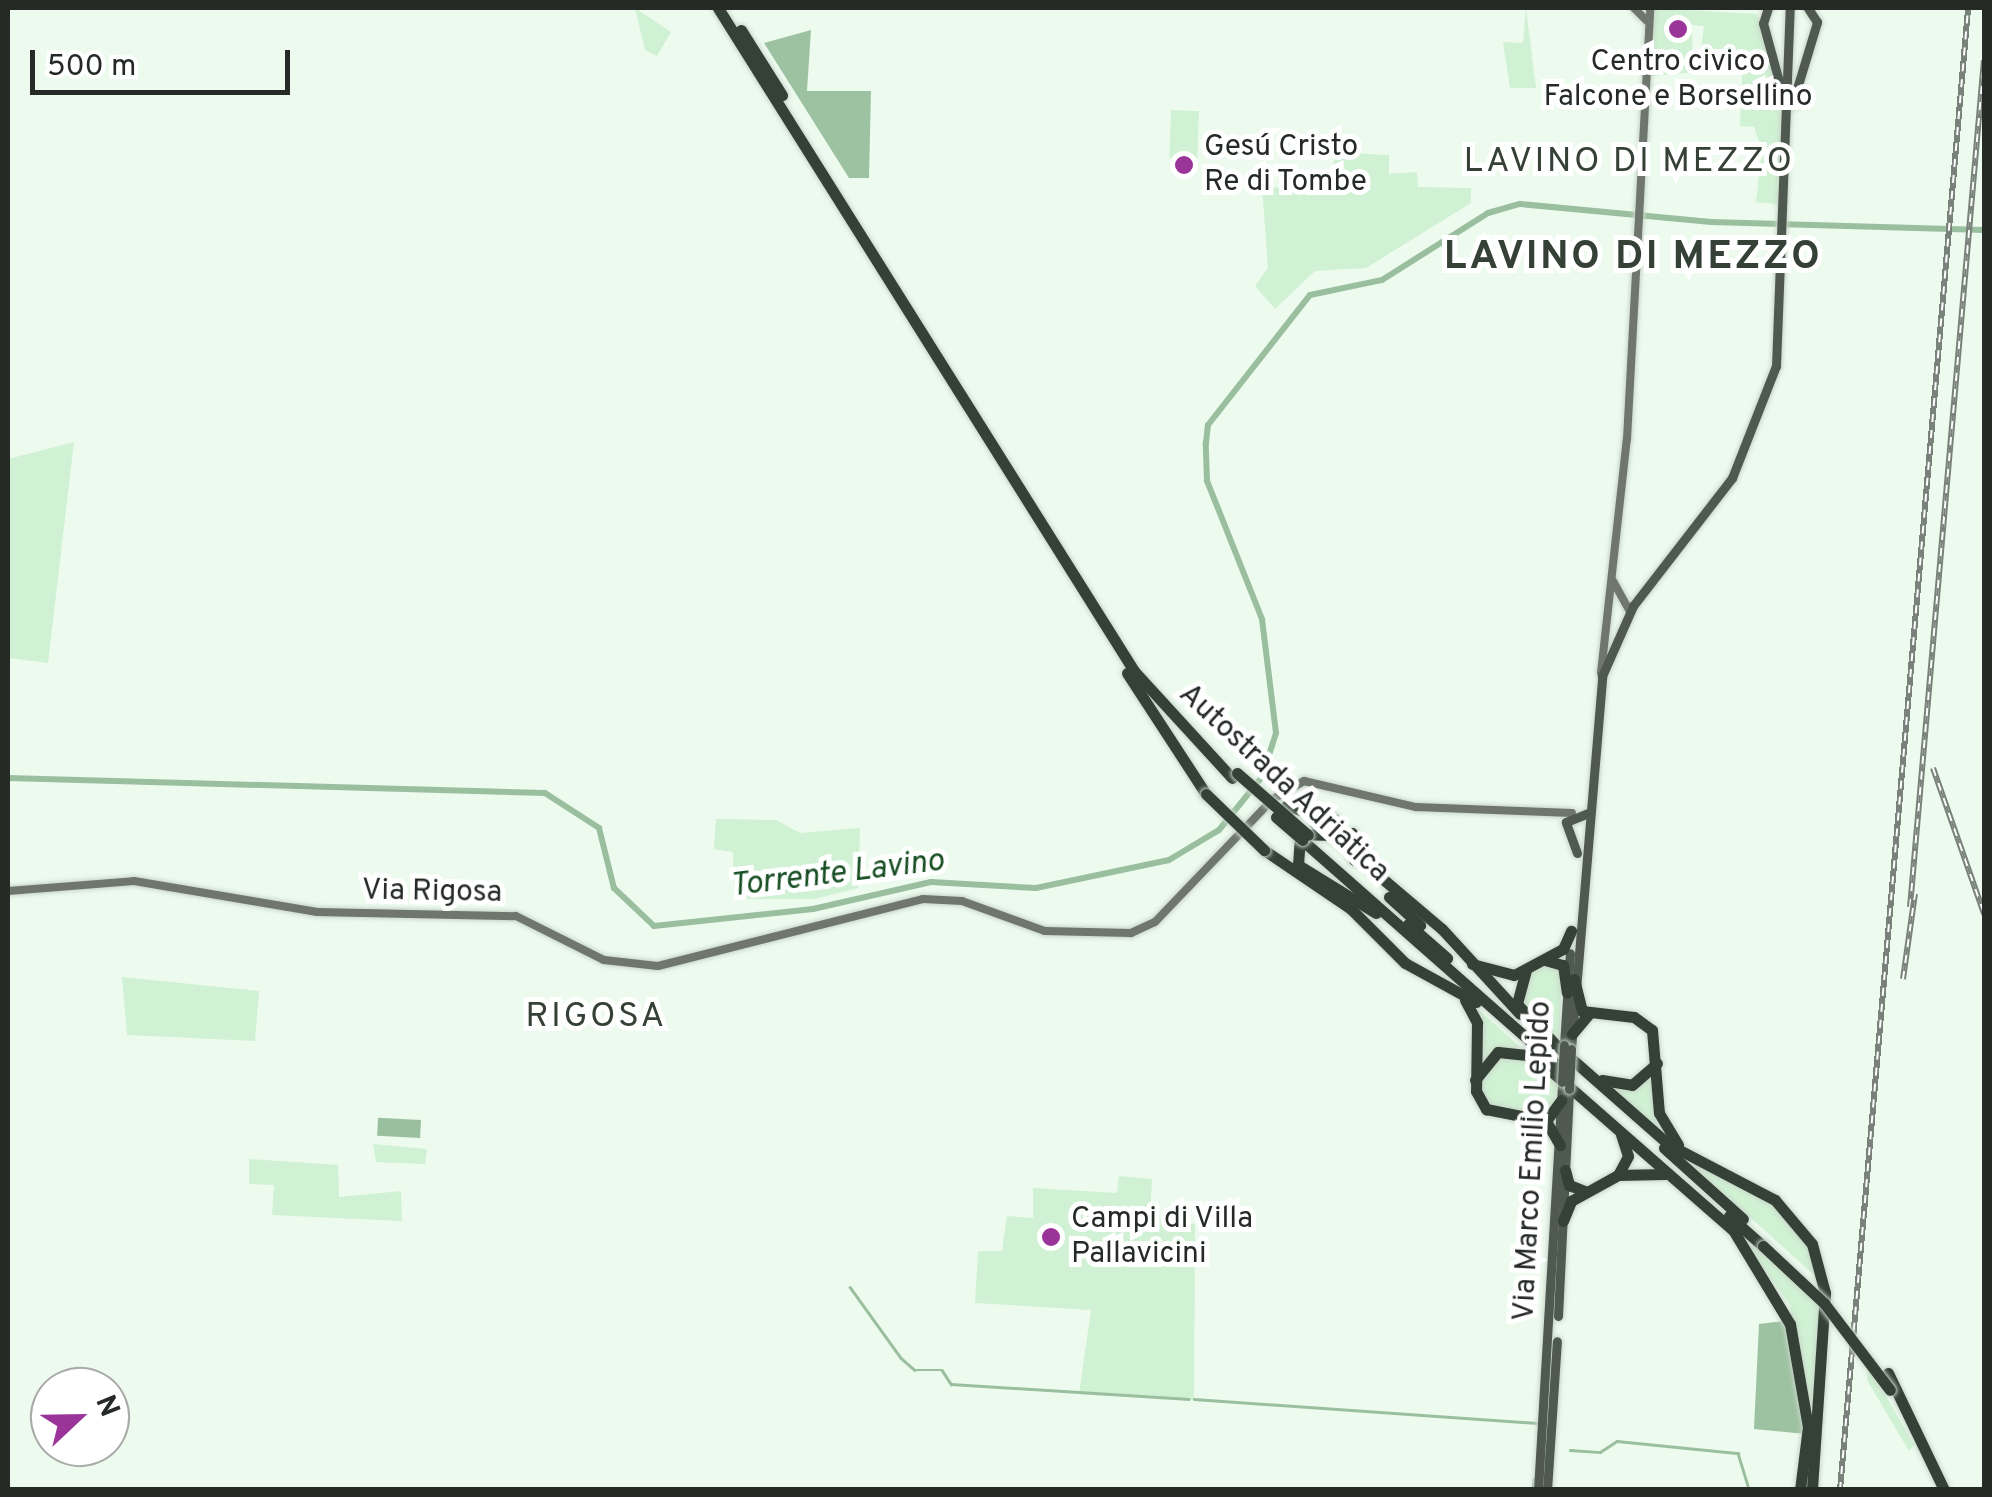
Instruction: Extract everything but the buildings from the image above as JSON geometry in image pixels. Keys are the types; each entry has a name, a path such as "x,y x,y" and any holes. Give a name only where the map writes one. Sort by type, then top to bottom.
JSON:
{"highway":[{"name":"Autostrada Adriatica","path":"718,8 1096,612 1160,705 1235,776 1482,989 1766,1244 1824,1303 1890,1390 1936,1490"},
{"name":"Autostrada Adriatica","path":"727,8 1135,660 1235,776"},
{"path":"1096,612 1206,794 1264,850 1351,909"},
{"path":"1235,776 1286,806 1344,825 1400,898"},
{"path":"1482,989 1353,855 1337,827 1318,822 1295,833 1289,850 1298,871 1351,909 1398,957 1452,986 1567,1084 1698,1198 1769,1280 1795,1338 1809,1413 1809,1490"},
{"path":"1426,950 1301,868 1294,844 1308,829 1326,831 1400,898 1432,920 1461,956 1566,1043 1576,1063 1668,1144 1784,1208 1818,1256 1826,1294 1809,1490"},
{"name":"Autostrada Adriatica","path":"1305,837 1426,950 1766,1244 1888,1372 1944,1490"},
{"path":"1461,956 1494,975 1526,970 1545,960 1571,931"},
{"path":"1545,960 1563,966 1567,993"},
{"path":"1526,970 1517,1004 1566,1043"},
{"path":"1574,979 1577,1006 1589,1014 1640,1019 1659,1054 1665,1130 1729,1176"},
{"path":"1452,986 1475,1015 1475,1080 1495,1116 1546,1121"},
{"path":"1566,1043 1589,1014"},
{"path":"1475,1080 1487,1059 1512,1050 1567,1084 1626,1140 1618,1175"},
{"path":"1576,1063 1625,1087 1646,1079 1659,1054"},
{"path":"1546,1121 1561,1100"},
{"path":"1546,1121 1560,1145"},
{"path":"1563,1222 1572,1201 1618,1175 1654,1169 1698,1198"},
{"path":"1566,1170 1575,1190 1594,1188"}],"main road":[{"path":"1751,8 1762,22 1788,132"},
{"path":"1762,22 1768,8"},
{"path":"1808,8 1817,22"},
{"path":"1788,132 1817,22 1829,8"},
{"path":"1566,826 1579,812 1587,793 1612,572 1638,214 1647,20 1643,9"},
{"path":"1598,700 1627,621 1732,478 1760,416 1776,366 1786,245 1790,10"},
{"path":"1612,572 1627,621"},
{"path":"1600,687 1627,621 1658,576"},
{"path":"1608,600 1620,594 1644,592"},
{"path":"1606,623 1627,621"},
{"name":"Via Rigosa","path":"8,891 134,881 317,912 516,916 604,960 658,966 923,899 969,902 1045,931 1131,933 1155,922 1273,799 1304,782 1416,807 1579,812"},
{"name":"Via Marco Emilio Lepido","path":"1566,1043 1586,836 1579,812"},
{"path":"1548,814 1573,836 1586,836"},
{"name":"Via Marco Emilio Lepido","path":"1548,1490 1566,1170 1573,836"},
{"name":"Via Marco Emilio Lepido","path":"1538,1490 1561,1100 1567,1084"}],"shaded area":[{"path":"635,8 671,32 657,56 645,50"},
{"path":"1526,8 1536,88 1510,88 1503,42 1523,43"},
{"path":"1654,8 1757,14 1782,98 1784,205 1756,202 1762,150 1754,127 1740,126 1743,58 1700,56 1704,26 1692,25 1693,72 1647,77"},
{"path":"811,30 807,91 871,91 869,178 849,178 764,43"},
{"path":"1171,110 1199,111 1197,159 1169,158"},
{"path":"1334,152 1389,155 1389,174 1417,172 1418,187 1471,188 1471,203 1366,268 1315,271 1275,309 1255,286 1268,268 1262,187 1333,190"},
{"path":"74,442 48,663 8,658 8,459"},
{"path":"716,819 776,820 800,833 860,828 858,888 815,899 734,899 733,852 714,849"},
{"path":"1550,961 1562,970 1559,1042 1522,1008 1526,974"},
{"path":"122,977 259,991 255,1041 127,1035"},
{"path":"1476,1008 1520,1047 1497,1049 1479,1065"},
{"path":"1519,1053 1559,1078 1551,1117 1491,1110 1479,1087 1484,1067"},
{"path":"1654,1074 1667,1135 1611,1087 1635,1087"},
{"path":"378,1118 421,1120 420,1138 377,1136"},
{"path":"373,1144 427,1149 425,1164 376,1162"},
{"path":"249,1159 338,1165 339,1197 401,1191 402,1221 272,1215 274,1185 249,1184"},
{"path":"1685,1159 1764,1196 1803,1233 1823,1283"},
{"path":"1119,1176 1152,1179 1150,1216 1195,1224 1194,1400 1079,1394 1091,1310 975,1303 978,1251 1002,1251 1007,1216 1033,1218 1033,1188 1117,1193"},
{"path":"1737,1230 1823,1309 1813,1426 1790,1305"},
{"path":"1784,1321 1805,1434 1754,1429 1759,1324"},
{"path":"1868,1365 1914,1445 1909,1451 1867,1380"}],"waterway":[{"name":"Torrente Lavino","path":"8,778 545,793 599,828 614,888 654,926 813,909 931,882 1036,888 1169,860 1219,830 1262,777 1276,733 1262,619 1207,481 1206,443 1208,425 1310,295 1382,280 1488,213 1520,204 1711,222 1984,230"},
{"path":"850,1287 901,1358 915,1370 942,1370 951,1384 1189,1399"},
{"path":"1194,1399 1537,1423"},
{"path":"1570,1450 1600,1452 1617,1441 1738,1453 1749,1490"},
{"path":"1532,1490 1534,1479"}],"railway":[{"path":"1840,1490 1968,8"},
{"path":"1910,907 1984,60"},
{"path":"1933,768 1984,914"},
{"path":"1903,979 1915,894"}],"place":[{"name":"Centro civico Falcone e Borsellino","path":"1678,29"},
{"name":"Gesú Cristo Re di Tombe","path":"1184,165"},
{"name":"Campi di Villa Pallavicini","path":"1051,1237"}],"district":[{"name":"LAVINO DI MEZZO","path":"1629,162"},
{"name":"LAVINO DI MEZZO","path":"1633,258"},
{"name":"RIGOSA","path":"596,1017"}]}
